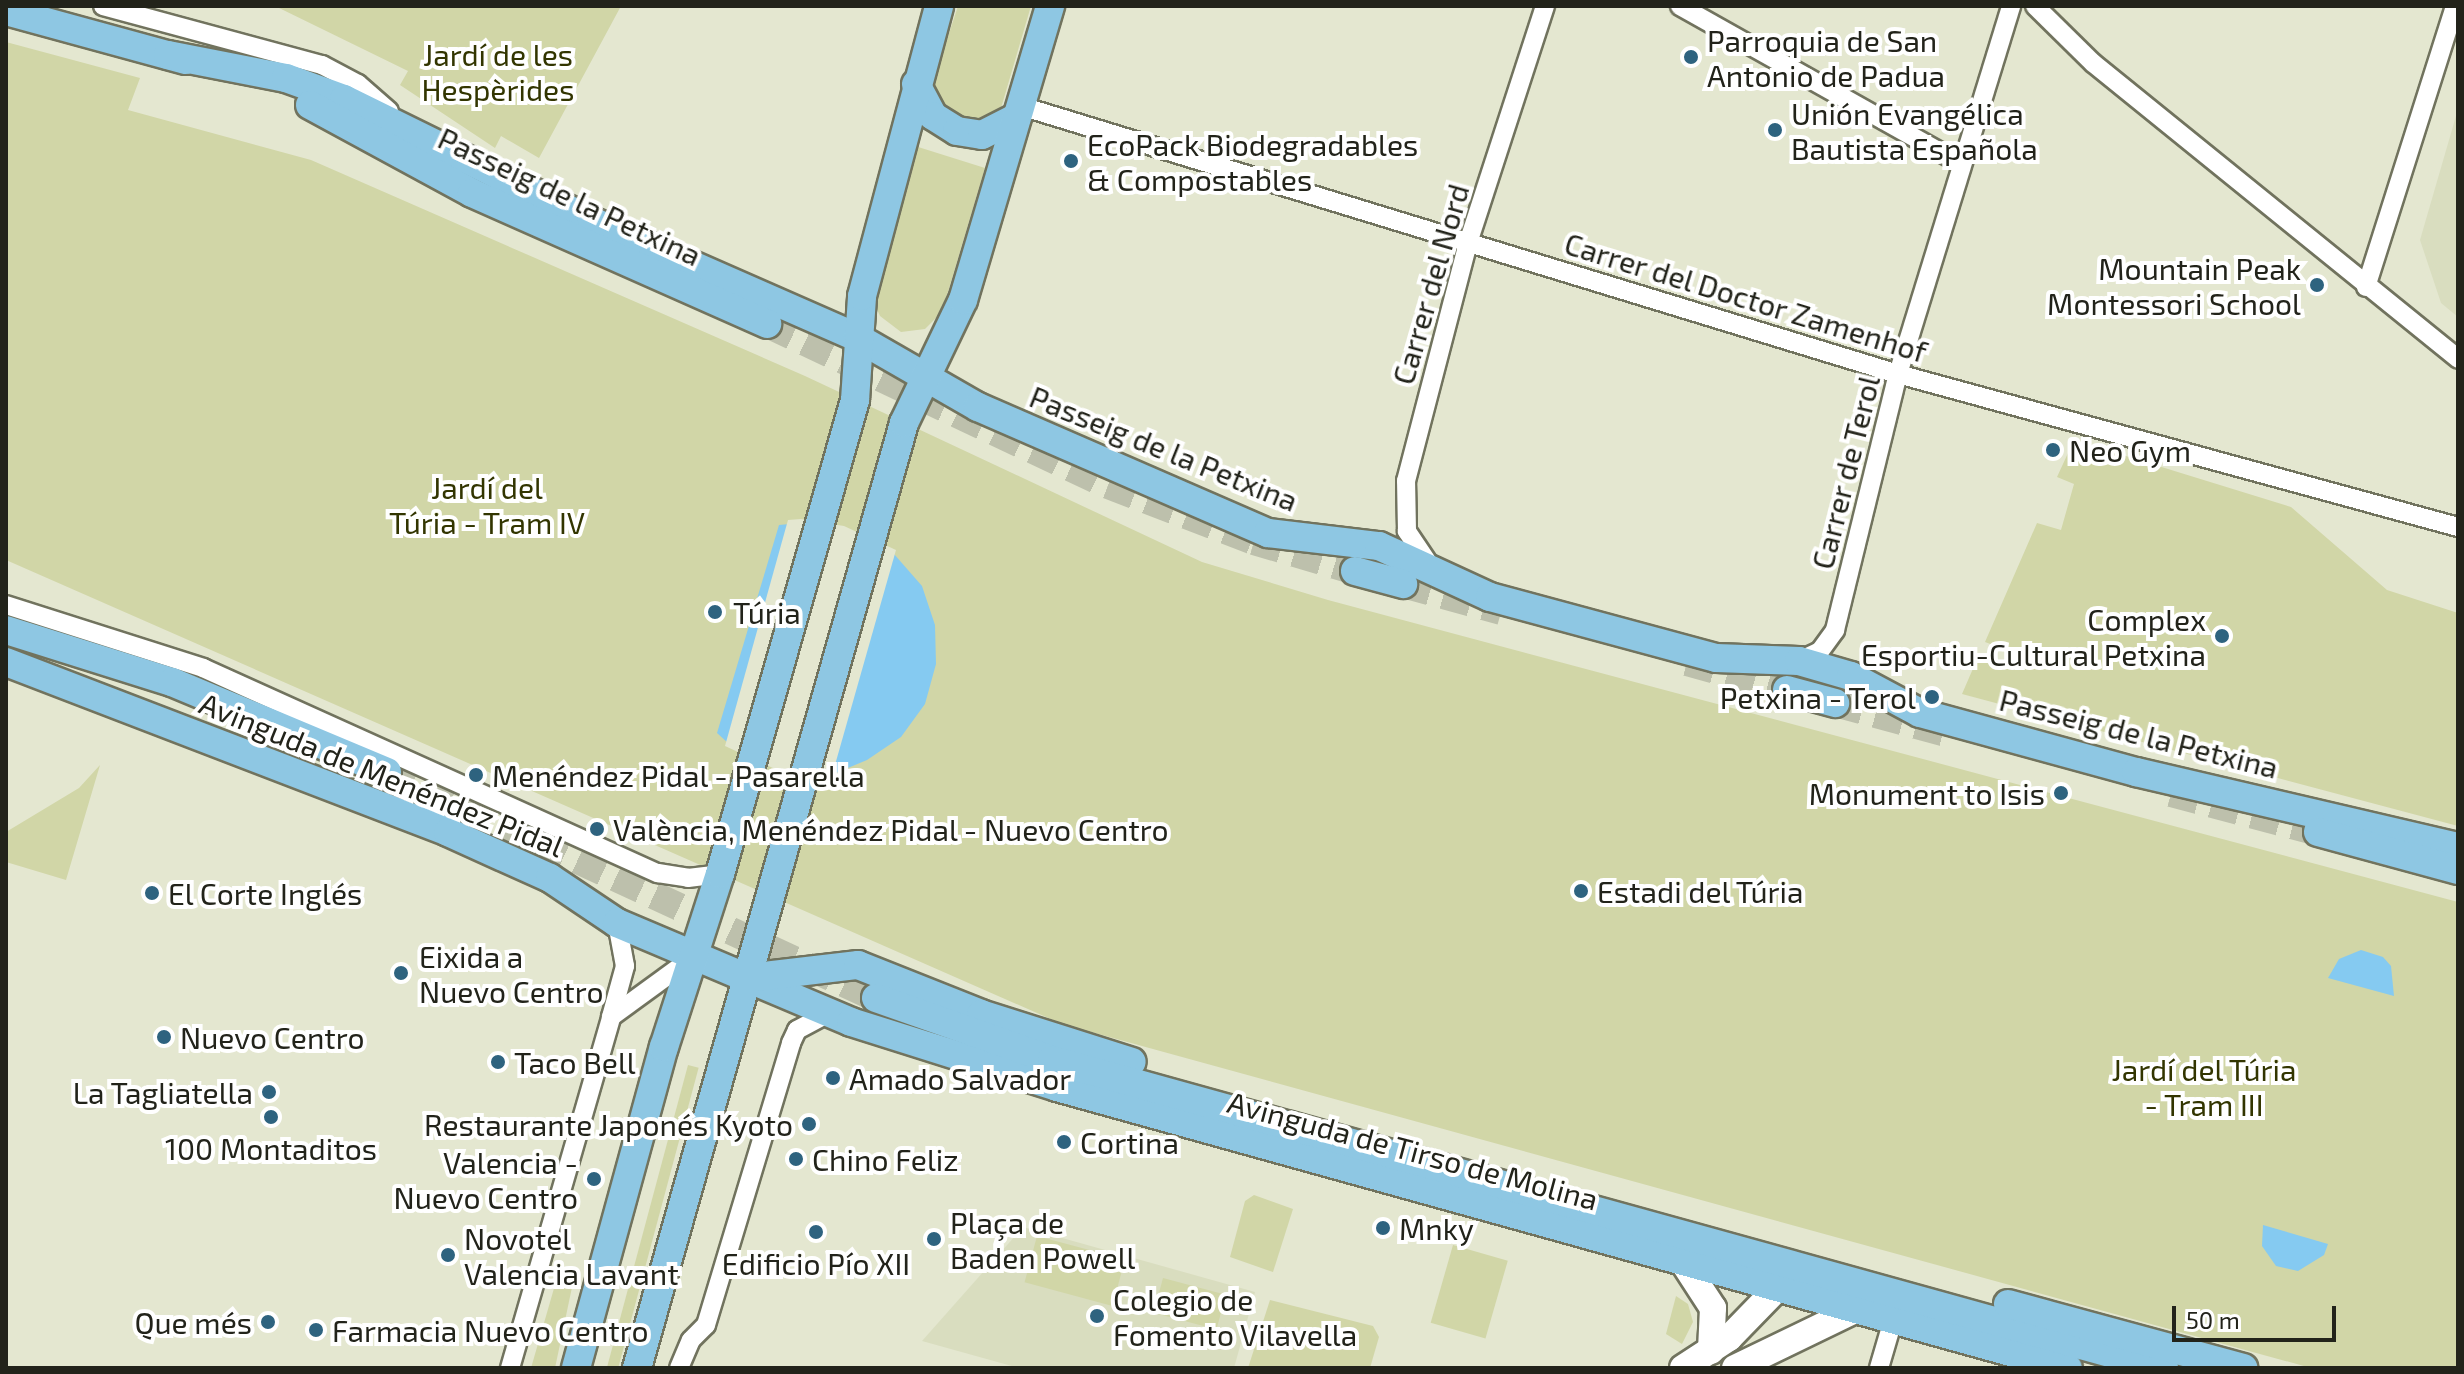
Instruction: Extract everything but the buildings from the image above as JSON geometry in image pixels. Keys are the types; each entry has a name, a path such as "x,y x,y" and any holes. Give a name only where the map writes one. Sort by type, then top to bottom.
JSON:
{"main road":[{"path":"576,1368 855,400 858,338 868,270 939,6"},
{"path":"637,1368 735,973 768,896 904,423 963,300 1050,6"},
{"name":"Passeig de la Petxina","path":"6,11 168,55 312,86 520,186 858,338 978,407 1268,533 1379,546 1490,597 1716,658 1799,661 1851,676 1920,713 2136,772 2458,847"},
{"name":"Passeig de la Petxina","path":"168,55 320,109 472,193 767,324"},
{"path":"916,84 933,116 957,131 982,135 1019,111"},
{"path":"1355,571 1403,584"},
{"name":"Avinguda de Menéndez Pidal","path":"6,630 172,682 387,772"},
{"name":"Avinguda de Menéndez Pidal","path":"6,662 448,832 570,889 617,923 735,973"},
{"path":"1787,690 1835,703"},
{"path":"2318,832 2458,870"},
{"path":"735,973 833,964 868,968 1061,1042 1524,1175 1628,1220"},
{"name":"Avinguda de Tirso de Molina","path":"735,973 829,1013 1057,1087 2068,1368"},
{"name":"Avinguda de Tirso de Molina","path":"876,998 1052,1060 2164,1368"},
{"path":"1274,1122 1606,1239"},
{"path":"1683,1368 1711,1351 1799,1266 1820,1253 2243,1368"},
{"path":"1683,1262 1713,1308 1711,1351"},
{"path":"1735,1368 1855,1310"}],"street":[{"name":"Passeig de la Petxina","path":"103,6 322,65 358,84 403,120 520,186"},
{"name":"Carrer del Nord","path":"1438,571 1414,546 1403,497 1469,240 1545,6"},
{"path":"1680,6 1960,163"},
{"name":"Carrer de Terol","path":"1799,661 1820,651 1835,630 1898,374 1960,163 2011,6"},
{"path":"2035,6 2086,56 2458,359"},
{"path":"2366,287 2455,6"},
{"name":"Carrer del Doctor Zamenhof","path":"1019,111 1469,240 1898,374 2458,527"},
{"name":"Avinguda de Menéndez Pidal","path":"6,605 164,653 658,873 688,878 720,874"},
{"name":"Avinguda de Menéndez Pidal","path":"6,619 20,618 164,653"},
{"path":"510,1368 625,966 617,923"},
{"path":"611,1017 694,956"},
{"path":"679,1368 691,1340 706,1325 791,1043 797,1030 829,1013"},
{"path":"1879,1368 1893,1320"}],"shaded area":[{"path":"2458,109 2458,317 2441,303 2420,240"},
{"name":"Colegio de Fomento Vilavella","path":"1023,1227 1255,1292 1234,1368 1019,1368 922,1341"}],"green space":[{"name":"Jardí de les Hespèrides","path":"275,6 621,6 539,158 501,136 495,148 400,85 408,71"},
{"path":"958,6 1031,6 999,115 980,124 944,113 931,88"},
{"name":"Jardí del Túria - Tram III","path":"6,42 140,78 128,110 311,160 805,376 1202,562 1328,600 2458,902 2458,1368 2311,1368 1062,1024 6,560"},
{"path":"915,146 985,168 942,312 925,329 901,332 880,316 874,303"},
{"name":"Complex Esportiu-Cultural Petxina","path":"2074,440 2291,507 2387,590 2458,613 2458,826 1962,694 1978,657 2009,665 2012,652 1985,642 2037,523 2061,530 2074,484 2057,477"},
{"path":"100,765 66,880 6,862 6,832 79,788"},
{"path":"688,1065 699,1068 618,1368 607,1368"},
{"path":"1254,1195 1293,1209 1273,1272 1230,1257 1245,1201"},
{"path":"1037,1236 1125,1260 1112,1306 1025,1282"},
{"path":"1453,1245 1508,1261 1485,1339 1431,1323"},
{"path":"559,1271 575,1273 555,1368 531,1368"},
{"path":"1163,1278 1226,1295 1216,1330 1154,1313"},
{"path":"1676,1296 1688,1304 1693,1322 1682,1344 1666,1334"},
{"path":"1270,1300 1373,1326 1379,1337 1370,1368 1248,1368"}],"water":[{"path":"800,523 894,554 922,586 935,625 936,664 925,704 901,737 867,760 831,775 728,743 717,733 779,525"},
{"path":"2361,950 2383,957 2391,966 2394,996 2328,978 2339,959"},
{"path":"2263,1225 2328,1244 2324,1255 2298,1271 2276,1266 2262,1246"}],"pier":[{"path":"788,520 844,526 896,550 831,779 786,774 725,746"}],"tunnel":[{"path":"767,324 1108,485 1254,541 1355,571"},
{"path":"1403,584 1501,611"},
{"path":"1687,662 1787,690"},
{"path":"1835,703 1946,733"},
{"path":"387,772 876,998"},
{"path":"2171,793 2318,832"}],"place":[{"name":"Parroquia de San Antonio de Padua","path":"1691,57"},
{"name":"Unión Evangélica Bautista Española","path":"1775,130"},
{"name":"EcoPack Biodegradables & Compostables","path":"1071,161"},
{"name":"Mountain Peak Montessori School","path":"2317,285"},
{"name":"Neo Gym","path":"2053,450"},
{"name":"Túria","path":"715,612"},
{"name":"Complex Esportiu-Cultural Petxina","path":"2222,636"},
{"name":"Petxina - Terol","path":"1932,697"},
{"name":"Menéndez Pidal - Pasarel·la","path":"476,775"},
{"name":"Monument to Isis","path":"2061,793"},
{"name":"València, Menéndez Pidal - Nuevo Centro","path":"597,829"},
{"name":"Estadi del Túria","path":"1581,891"},
{"name":"El Corte Inglés","path":"152,893"},
{"name":"Eixida a Nuevo Centro","path":"401,973"},
{"name":"Nuevo Centro","path":"164,1037"},
{"name":"Taco Bell","path":"498,1062"},
{"name":"Amado Salvador","path":"833,1078"},
{"name":"La Tagliatella","path":"269,1092"},
{"name":"100 Montaditos","path":"271,1117"},
{"name":"Restaurante Japonés Kyoto","path":"809,1124"},
{"name":"Cortina","path":"1064,1142"},
{"name":"Chino Feliz","path":"796,1159"},
{"name":"Valencia - Nuevo Centro","path":"594,1179"},
{"name":"Mnky","path":"1383,1228"},
{"name":"Edificio Pío XII","path":"816,1232"},
{"name":"Plaça de Baden Powell","path":"934,1239"},
{"name":"Novotel Valencia Lavant","path":"448,1255"},
{"name":"Colegio de Fomento Vilavella","path":"1097,1316"},
{"name":"Que més","path":"268,1322"},
{"name":"Farmacia Nuevo Centro","path":"316,1330"}],"park label":[{"name":"Jardí del Túria - Tram IV","path":"487,504"}]}
